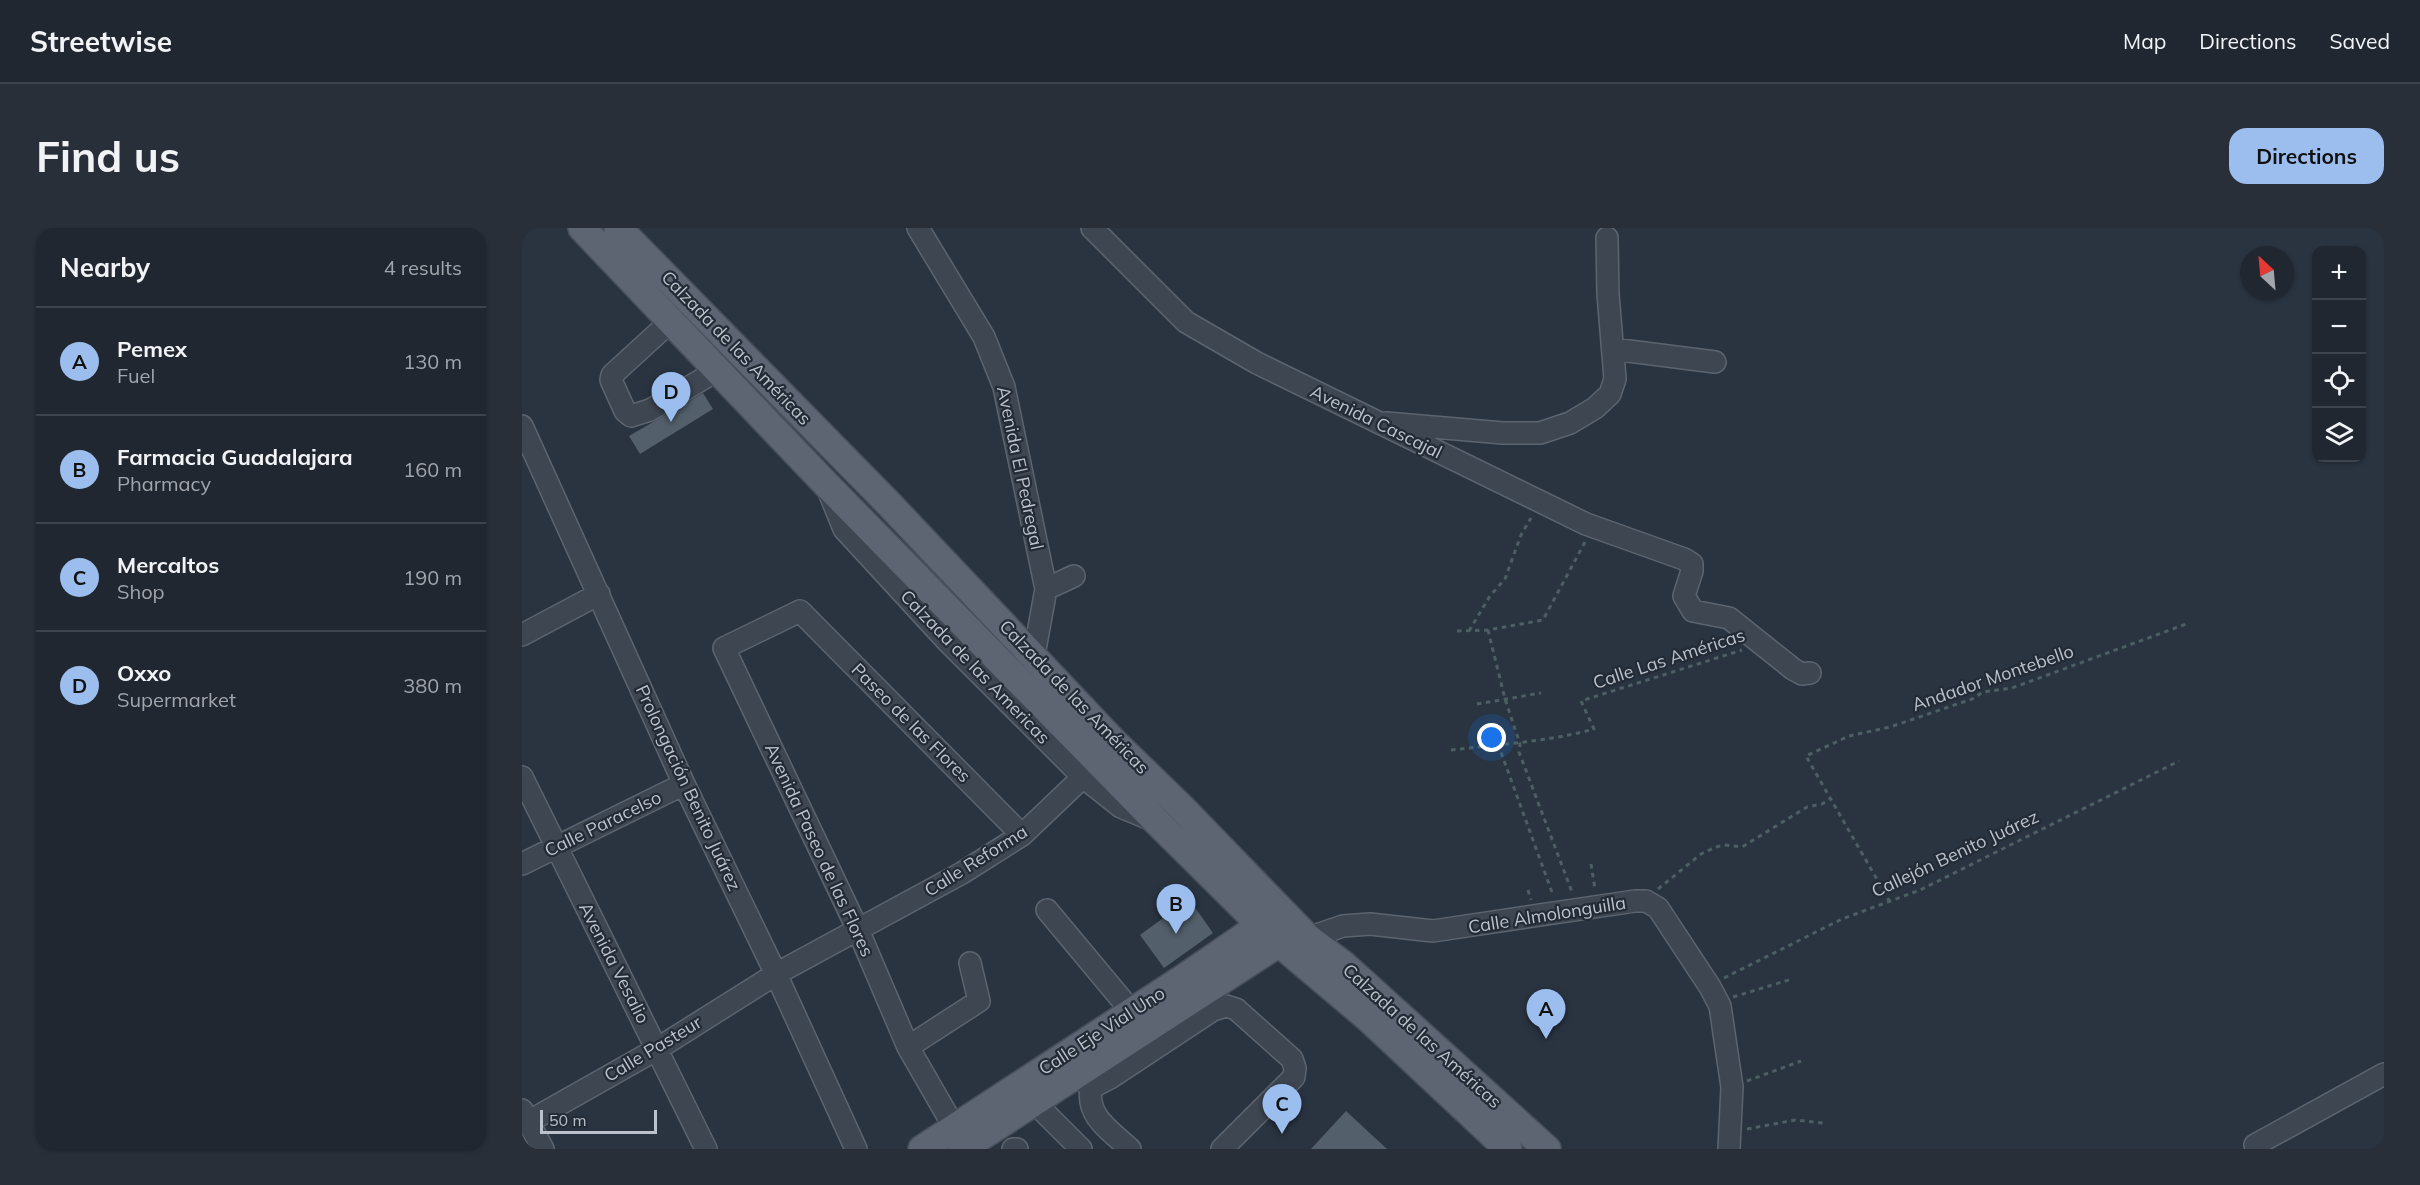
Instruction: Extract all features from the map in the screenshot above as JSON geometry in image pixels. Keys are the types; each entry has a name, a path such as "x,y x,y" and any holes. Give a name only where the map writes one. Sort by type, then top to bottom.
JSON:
{"main road":[{"name":"Calzada de las Américas","path":"582,228 825,483 861,516 1156,821 1286,932 1344,965 1547,1149"},
{"name":"Calzada de las Américas","path":"618,228 1034,655 1113,741 1182,808 1286,932 1368,1018 1508,1149"},
{"name":"Calle Eje Vial Uno","path":"922,1149 961,1143 1132,1012 1286,932"},
{"name":"Calle Eje Vial Uno","path":"1028,1093 1084,1082 1286,932"}],"street":[{"name":"Avenida El Pedregal","path":"918,228 984,337 1005,387 1046,589 1034,655"},
{"name":"Avenida Cascajal","path":"1092,228 1186,322 1257,363 1593,527 1684,559 1692,564 1684,596 1685,602 1693,611 1729,618 1761,644"},
{"path":"1380,423 1503,434 1540,433 1570,423 1595,408 1610,394 1615,379 1608,294 1607,238"},
{"path":"671,321 612,375 611,380 625,411 631,416 650,410 718,370"},
{"path":"1613,349 1715,362"},
{"name":"Prolongación Benito Juárez","path":"522,426 684,784 776,974 856,1149"},
{"name":"Calzada de las Americas","path":"825,483 844,529 948,642 1083,777 1121,807 1156,821"},
{"path":"1046,589 1074,576"},
{"path":"522,635 599,594"},
{"name":"Paseo de las Flores","path":"800,611 1022,835"},
{"name":"Avenida Paseo de las Flores","path":"800,611 724,648 858,930 908,1047 961,1143"},
{"path":"1761,644 1793,669 1802,674 1810,673"},
{"name":"Avenida Vesalio","path":"522,777 706,1149"},
{"name":"Calle Reforma","path":"776,974 962,873 1022,835 1083,777"},
{"name":"Calle Paracelso","path":"522,864 684,784"},
{"name":"Calle Almolonguilla","path":"1286,932 1370,924 1433,931 1646,901 1658,908 1714,994 1732,1087 1730,1141"},
{"path":"1047,910 1132,1012"},
{"path":"908,1047 980,1001 970,963"},
{"name":"Calle Pasteur","path":"525,1115 657,1049 776,974"},
{"path":"1130,1149 1096,1118 1084,1082 1110,1078 1213,1010 1226,1006 1236,1009 1292,1059 1295,1068 1294,1077 1222,1149"},
{"path":"2255,1145 2384,1074"},
{"path":"1028,1093 1081,1149"},
{"path":"525,1115 543,1149"}],"path":[{"path":"1469,631 1490,596 1504,579 1521,535 1541,502"},
{"path":"1457,631 1488,630 1543,620 1593,527"},
{"name":"Andador Montebello","path":"1831,798 1806,756 1849,736 1890,727 1972,699 1983,692 2012,688 2189,623"},
{"path":"1488,630 1505,699 1520,744 1519,752 1578,910"},
{"name":"Calle Las Américas","path":"1520,744 1594,729 1581,701 1761,644"},
{"path":"1477,704 1541,693"},
{"path":"1451,750 1498,744 1520,744"},
{"path":"1498,744 1578,910"},
{"name":"Callejón Benito Juárez","path":"1714,994 1724,978 1842,919 1920,890 2096,801 2162,772 2179,761"},
{"path":"1646,901 1664,883 1701,854 1724,845 1742,848 1807,807 1822,804 1831,798 1890,902"},
{"path":"1578,910 1591,864"},
{"path":"1714,994 1792,979"},
{"path":"1732,1087 1801,1061"},
{"path":"1730,1141 1795,1120 1823,1123"}],"building":[{"path":"703,393 713,409 640,454 629,436"},
{"path":"1189,899 1213,933 1164,968 1140,935"},
{"path":"1346,1111 1387,1149 1311,1149"}],"place":[{"name":"Oxxo","path":"671,422"},
{"name":"Farmacia Guadalajara","path":"1176,934"},
{"name":"Pemex","path":"1546,1039"},
{"name":"Mercaltos","path":"1282,1134"}]}
